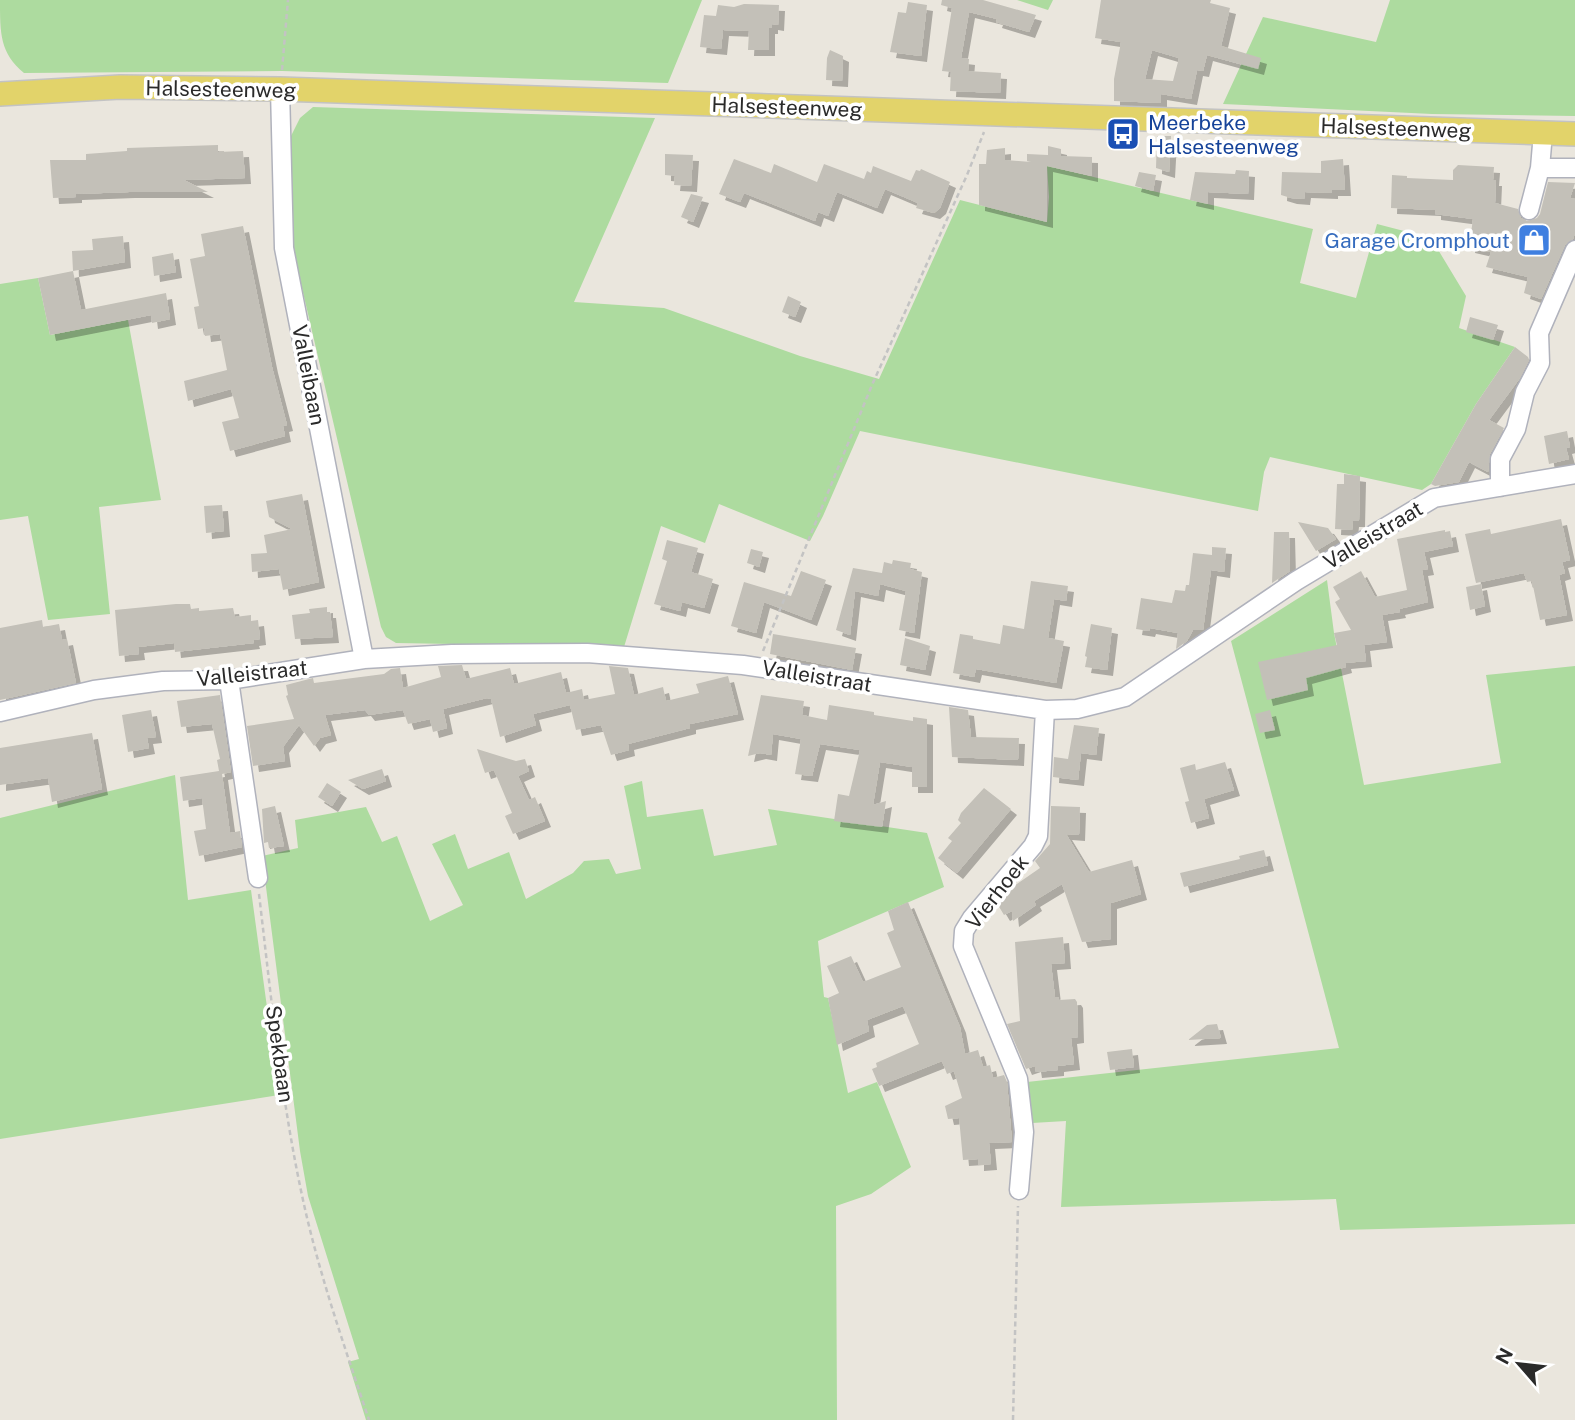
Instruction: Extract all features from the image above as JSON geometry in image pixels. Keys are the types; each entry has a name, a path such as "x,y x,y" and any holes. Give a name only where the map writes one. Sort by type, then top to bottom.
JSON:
{"main road":[{"name":"Halsesteenweg","path":"0,94 120,87 280,89 1575,134"}],"street":[{"name":"Valleibaan","path":"280,89 284,248 364,659"},
{"path":"1528,210 1540,168 1544,133"},
{"path":"1540,168 1575,168"},
{"path":"1500,487 1500,459 1516,429 1525,392 1540,363 1539,333 1575,250"},
{"name":"Valleistraat","path":"0,712 94,690 163,681 229,680 364,659 452,654 587,653 757,667 1045,710 1076,709 1125,696 1296,581 1434,498 1575,474"},
{"path":"229,680 258,878"},
{"name":"Vierhoek","path":"1019,1189 1024,1132 1018,1079 963,946 963,939 964,931 972,918 1033,846 1038,836 1045,710"}],"path":[{"path":"280,89 288,0"},
{"path":"757,667 776,614 867,397 967,175 991,114"},
{"name":"Spekbaan","path":"258,878 276,1042 303,1200 317,1255 369,1420"},
{"path":"1013,1420 1019,1189"}],"green space":[{"path":"0,0 702,0 668,83 282,71 24,73 10,58 3,42"},
{"path":"1017,0 1053,0 1048,10"},
{"path":"1390,0 1575,0 1575,116 1432,114 1223,104 1263,17 1376,42"},
{"path":"313,107 655,118 574,302 664,308 800,356 879,379 960,200 1047,222 1047,166 1313,229 1300,283 1356,298 1377,224 1431,238 1466,296 1459,328 1515,347 1476,404 1431,484 1422,490 1270,457 1264,472 1258,511 860,431 810,541 719,504 705,543 661,526 624,647 396,643 386,637 381,627 291,241 289,140 300,118"},
{"path":"38,278 50,335 128,320 161,500 99,507 110,614 48,620 28,516 0,520 0,284"},
{"path":"1327,580 1334,633 1364,785 1501,763 1486,675 1575,666 1575,1224 1340,1230 1336,1199 1061,1207 1066,1121 1032,1123 1027,1082 1339,1048 1231,641"},
{"path":"175,775 188,900 251,890 279,1095 0,1139 0,818"},
{"path":"642,781 647,817 703,809 714,856 777,845 768,809 927,833 944,887 818,941 824,997 828,998 848,1093 877,1082 911,1167 871,1194 836,1206 837,1420 366,1420 348,1362 359,1359 308,1196 262,856 298,848 295,820 366,807 382,842 397,836 430,921 463,905 432,844 455,834 468,869 509,852 526,899 573,873 584,861 609,859 616,874 641,869 624,786"}],"building":[{"path":"942,0 983,0 1036,15 1029,32 996,22 997,19 969,12 961,58 969,59 968,71 1001,73 1000,93 950,91 951,72 942,71 952,8 941,5"},
{"path":"1101,0 1211,0 1210,3 1230,8 1221,46 1261,58 1258,69 1207,55 1203,71 1197,70 1191,99 1161,94 1161,103 1114,101 1114,79 1121,42 1095,38","holes":["1152,50 1179,58 1173,81 1145,79"]},
{"path":"908,2 927,5 921,56 890,52 898,12 906,13"},
{"path":"744,4 779,5 778,25 772,24 772,28 769,28 769,50 748,50 749,31 723,30 721,49 700,47 704,15 716,16 718,5 734,7"},
{"path":"830,50 843,56 842,81 826,80"},
{"path":"1157,136 1171,136 1169,172 1156,168"},
{"path":"218,145 218,152 243,151 245,178 184,180 208,192 76,194 76,197 53,198 50,160 86,160 86,154 127,151 127,148"},
{"path":"1048,146 1061,149 1061,156 1092,157 1092,176 1047,166 1047,222 979,205 979,164 986,164 987,150 1005,148 1005,160 1031,162 1027,161 1027,154 1048,155"},
{"path":"665,154 693,155 691,186 674,185 675,176 665,175"},
{"path":"734,159 771,173 774,164 817,182 824,164 864,179 867,171 871,173 873,166 911,181 916,170 921,169 950,182 940,208 934,213 916,208 918,203 885,189 877,208 837,192 828,216 818,212 815,221 744,193 740,202 719,194"},
{"path":"1343,159 1345,190 1332,190 1332,193 1305,192 1304,199 1281,195 1282,172 1321,173 1321,161"},
{"path":"1458,165 1494,167 1495,203 1518,209 1521,218 1527,221 1540,214 1548,182 1575,183 1570,198 1575,199 1575,233 1573,239 1565,245 1541,299 1524,293 1528,277 1486,267 1491,252 1469,247 1473,219 1435,214 1435,210 1391,208 1392,175 1453,180 1453,170"},
{"path":"1236,170 1249,171 1248,194 1208,192 1208,204 1190,200 1195,172 1235,174"},
{"path":"1139,172 1156,175 1153,191 1135,186"},
{"path":"691,194 703,197 693,222 681,217"},
{"path":"243,226 272,367 287,425 283,426 285,436 230,451 222,422 239,418 231,389 188,401 184,381 227,370 220,334 205,336 204,328 198,329 194,307 199,306 190,259 205,256 201,234"},
{"path":"123,236 125,262 73,271 72,251 93,250 92,239"},
{"path":"173,253 176,272 154,276 152,257"},
{"path":"73,271 81,310 166,293 170,319 152,323 151,315 50,335 38,278"},
{"path":"788,296 801,302 795,317 782,312"},
{"path":"1470,317 1498,325 1493,340 1466,332"},
{"path":"1515,347 1529,360 1520,378 1489,420 1504,428 1490,454 1488,472 1469,462 1459,482 1435,486 1431,484 1476,404"},
{"path":"1567,431 1570,447 1566,448 1569,459 1549,464 1544,436"},
{"path":"1344,474 1360,476 1359,521 1353,521 1352,530 1335,529 1337,484 1344,484"},
{"path":"302,494 319,582 283,590 279,569 252,572 251,554 267,553 264,535 292,529 269,517 266,501"},
{"path":"222,505 224,531 206,533 204,506"},
{"path":"1561,519 1570,560 1562,562 1565,573 1559,575 1567,615 1540,620 1532,581 1527,582 1524,573 1476,583 1465,534 1490,529 1491,534"},
{"path":"1298,522 1328,528 1336,539 1316,551"},
{"path":"1450,531 1453,546 1424,552 1428,569 1422,570 1428,602 1382,615 1387,642 1364,645 1366,661 1345,663 1346,667 1306,678 1308,690 1267,700 1258,662 1337,645 1334,633 1351,630 1335,602 1340,599 1333,587 1361,571 1375,597 1407,590 1397,539"},
{"path":"1274,532 1289,532 1290,571 1272,583"},
{"path":"667,540 698,548 691,572 713,579 704,608 682,602 680,611 654,604 667,561 662,559"},
{"path":"1212,547 1226,548 1224,572 1211,570 1203,630 1193,630 1187,641 1176,649 1178,633 1150,628 1149,631 1136,629 1141,598 1172,603 1175,590 1185,591 1186,585 1189,585 1193,553 1212,555"},
{"path":"751,549 763,552 759,567 747,563"},
{"path":"893,560 911,563 910,569 922,572 914,633 899,630 906,591 880,584 878,596 855,591 850,635 836,630 853,568 882,573 884,562 892,564"},
{"path":"801,571 826,580 811,620 764,602 756,633 731,626 744,582 791,596"},
{"path":"1031,581 1068,586 1066,601 1054,599 1048,638 1064,641 1056,683 976,669 974,677 953,673 960,634 1000,644 1003,625 1024,629"},
{"path":"1481,584 1485,606 1470,610 1466,587"},
{"path":"190,604 191,609 199,608 199,611 233,608 235,617 251,615 251,621 258,620 260,639 253,640 254,643 175,652 174,643 138,647 139,654 119,656 115,610"},
{"path":"327,607 333,637 295,639 292,615"},
{"path":"42,620 43,627 59,624 62,640 67,639 76,683 0,700 0,628"},
{"path":"1091,624 1112,628 1107,670 1085,667"},
{"path":"773,634 856,648 852,670 770,654"},
{"path":"905,638 930,646 925,670 900,665"},
{"path":"462,665 466,679 510,668 514,684 561,672 566,693 582,689 584,700 615,694 609,666 628,668 634,695 663,687 666,701 699,693 696,684 728,676 738,714 690,724 690,728 628,744 629,750 611,755 601,725 576,730 570,705 533,714 536,725 500,737 491,699 487,698 443,709 447,728 433,732 430,719 408,724 403,710 369,715 365,710 325,715 331,735 320,738 314,746 299,725 283,747 285,761 253,766 247,726 294,719 286,696 286,685 313,678 314,683 384,674 391,669 400,668 403,688 441,677 438,666"},
{"path":"220,695 231,772 222,774 230,833 240,831 242,847 199,856 194,831 206,829 202,798 183,801 180,777 219,771 217,760 220,759 212,724 181,727 177,701"},
{"path":"761,695 804,701 802,715 827,720 829,705 913,721 913,717 927,719 927,787 912,787 912,767 880,762 873,805 886,801 882,827 834,821 838,794 849,796 860,750 820,744 812,776 795,774 801,739 773,734 771,755 760,753 748,756"},
{"path":"949,707 968,710 971,737 1019,738 1018,760 952,757"},
{"path":"151,710 156,737 147,738 149,748 128,752 122,715"},
{"path":"1270,710 1275,730 1260,733 1255,714"},
{"path":"1074,725 1099,728 1096,755 1081,753 1078,780 1053,777 1054,757 1068,759"},
{"path":"92,733 102,789 52,802 48,778 0,785 0,748"},
{"path":"477,749 516,761 525,759 529,771 518,776 529,800 535,797 545,821 513,834 505,816 512,813 494,770 485,773"},
{"path":"1225,762 1234,790 1204,799 1209,818 1191,823 1185,802 1189,801 1180,768 1195,764 1196,770"},
{"path":"382,769 386,781 363,789 348,780"},
{"path":"327,783 341,792 332,806 318,797"},
{"path":"984,788 1011,809 957,873 938,858 952,841 948,838 961,823 958,820 961,813"},
{"path":"275,806 284,846 269,848 268,842 264,843 262,809"},
{"path":"1051,806 1080,807 1079,835 1066,834 1089,872 1132,860 1141,894 1111,903 1111,939 1082,942 1062,884 1034,901 1036,905 1013,921 1012,911 1004,915 998,905 1014,886 1040,868 1035,861 1050,844"},
{"path":"1264,850 1268,865 1184,887 1180,873 1240,859 1239,856"},
{"path":"908,902 960,1027 965,1054 978,1050 983,1067 990,1065 993,1078 1004,1075 1007,1082 1012,1142 989,1143 991,1164 978,1165 978,1159 963,1160 959,1118 948,1119 945,1106 962,1098 954,1071 947,1074 942,1061 879,1086 872,1069 877,1067 876,1063 919,1044 903,1006 867,1020 869,1031 837,1045 828,998 839,993 827,966 851,956 863,982 901,967 887,933 894,930 888,911"},
{"path":"1063,937 1065,963 1051,964 1055,997 1059,997 1059,1000 1075,999 1077,1002 1078,1037 1071,1038 1074,1064 1058,1066 1058,1070 1036,1072 1035,1066 1026,1069 1007,1024 1020,1021 1015,942"},
{"path":"1217,1024 1221,1038 1188,1040 1207,1025"},
{"path":"1132,1049 1134,1067 1110,1070 1107,1052"}],"place":[{"name":"Meerbeke Halsesteenweg","path":"1123,134"},
{"name":"Garage Cromphout","path":"1534,240"}]}
